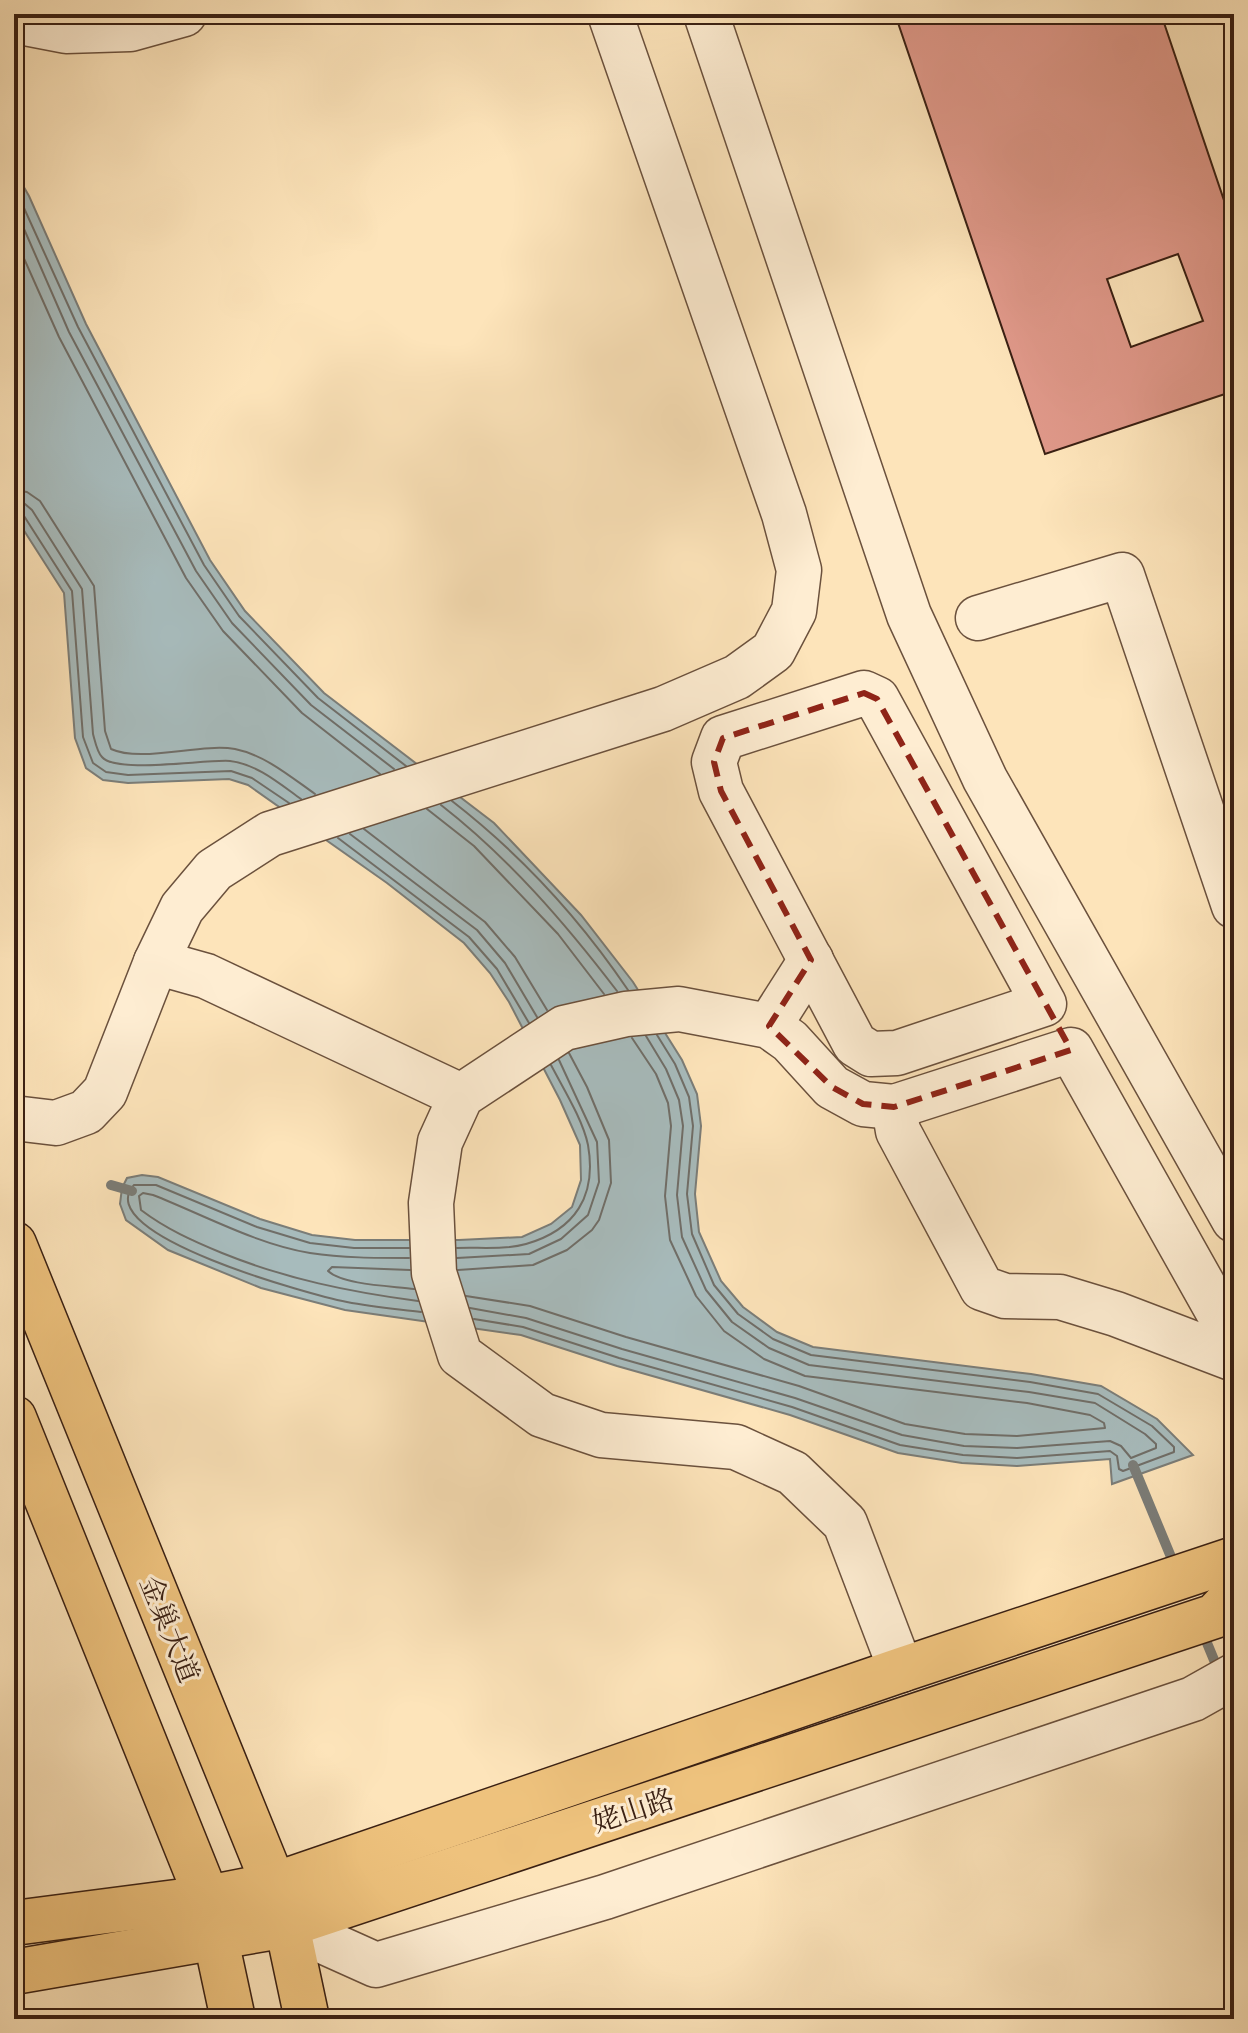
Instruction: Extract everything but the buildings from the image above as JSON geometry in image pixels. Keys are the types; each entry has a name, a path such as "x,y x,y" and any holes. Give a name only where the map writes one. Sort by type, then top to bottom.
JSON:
{"main road":[{"name":"金巢大道","path":"14,1244 281,1905 307,2019"},
{"path":"14,1418 211,1918 233,2019"},
{"name":"姥山路","path":"281,1905 901,1670 1234,1559"},
{"name":"姥山路","path":"14,1972 211,1918 281,1905 1215,1616 1234,1596"},
{"name":"姥山路","path":"14,1923 211,1918"}],"street":[{"path":"14,21 66,31 130,29 184,14"},
{"path":"14,1118 56,1123 86,1112 105,1092 156,962 182,908 214,870 270,834 663,709 737,677 773,651 794,611 799,570 784,514 610,14"},
{"path":"706,14 909,615 985,779 1234,1220"},
{"path":"978,618 1122,575 1234,906"},
{"path":"1042,1005 897,1053 871,1054 855,1044 721,791 714,762 723,738 864,693 877,699 1042,1005 1071,1050 1221,1317 1234,1350"},
{"path":"769,1026 811,960"},
{"path":"156,962 206,976 461,1096"},
{"path":"901,1670 845,1523 793,1473 736,1447 601,1435 542,1415 460,1355 434,1273 431,1203 440,1142 461,1096 564,1028 626,1014 679,1009 769,1026 790,1041 832,1087 863,1104 894,1107 1071,1050"},
{"path":"894,1107 898,1131 982,1288 1005,1296 1060,1297 1116,1314 1234,1359"},
{"path":"281,1905 376,1965 605,1897 1193,1699 1234,1676"}],"highlighted area":[{"path":"864,693 877,699 1071,1050 894,1107 863,1104 832,1087 769,1026 811,960 721,791 714,762 723,738"}],"water":[{"path":"14,170 29,196 86,324 210,560 245,611 324,693 494,823 581,915 633,982 682,1060 697,1094 701,1126 695,1194 699,1232 721,1281 743,1307 777,1332 813,1347 1031,1374 1101,1386 1157,1419 1193,1455 1112,1484 1110,1459 1017,1466 962,1463 898,1453 790,1415 521,1335 345,1310 261,1288 168,1250 126,1220 120,1204 122,1188 127,1178 142,1175 158,1177 260,1219 312,1235 355,1240 522,1237 551,1224 572,1207 581,1180 580,1145 509,1002 490,973 464,943 387,883 248,785 229,779 128,783 103,780 86,768 75,738 64,593 14,515"}],"waterway":[{"path":"111,1185 132,1191"},
{"path":"1133,1465 1176,1569"},
{"path":"1202,1631 1219,1672"},
{"path":"1227,1690 1234,1708"}]}
